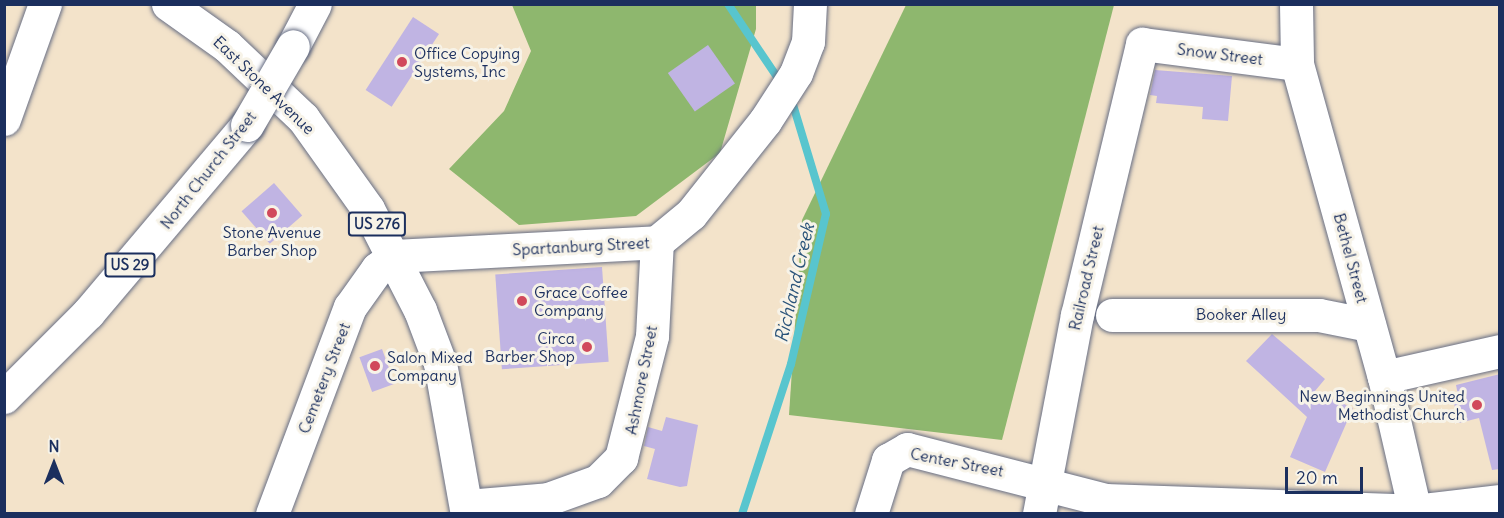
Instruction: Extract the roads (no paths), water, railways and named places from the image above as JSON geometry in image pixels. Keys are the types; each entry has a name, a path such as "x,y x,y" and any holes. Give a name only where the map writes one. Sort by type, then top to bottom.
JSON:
{"main road":[{"path":"4,119 45,4"},
{"name":"East Stone Avenue","path":"168,4 227,46 303,118 341,165 394,256 440,363 467,510"},
{"name":"North Church Street","path":"4,397 88,313 247,125 315,4"},
{"name":"Spartanburg Street","path":"394,256 657,242 691,214 765,121 796,73 808,42 810,4"},
{"name":"Bethel Street","path":"1296,4 1297,64 1384,377 1415,511"},
{"name":"Snow Street","path":"1142,44 1297,64"},
{"name":"Railroad Street","path":"1048,504 1048,449 1077,315 1142,44"},
{"name":"Ashmore Street","path":"467,510 548,499 598,481 621,458 652,336 657,242"},
{"name":"Cemetery Street","path":"273,513 350,307 377,269 394,256"},
{"name":"Booker Alley","path":"1112,315 1319,315 1369,325"},
{"path":"1384,377 1500,351"},
{"name":"Center Street","path":"872,513 888,460 907,449 1024,476 1048,504 1105,500 1415,511 1500,501"}],"waterway":[{"name":"Richland Creek","path":"728,4 781,83"},
{"name":"Richland Creek","path":"742,514 791,364 826,214 791,98"}],"place":[{"name":"Office Copying Systems, Inc","path":"402,62"},
{"name":"Stone Avenue Barber Shop","path":"272,213"},
{"name":"Grace Coffee Company","path":"522,301"},
{"name":"Circa Barber Shop","path":"587,347"},
{"name":"Salon Mixed Company","path":"375,366"},
{"name":"New Beginnings United Methodist Church","path":"1477,405"}]}
